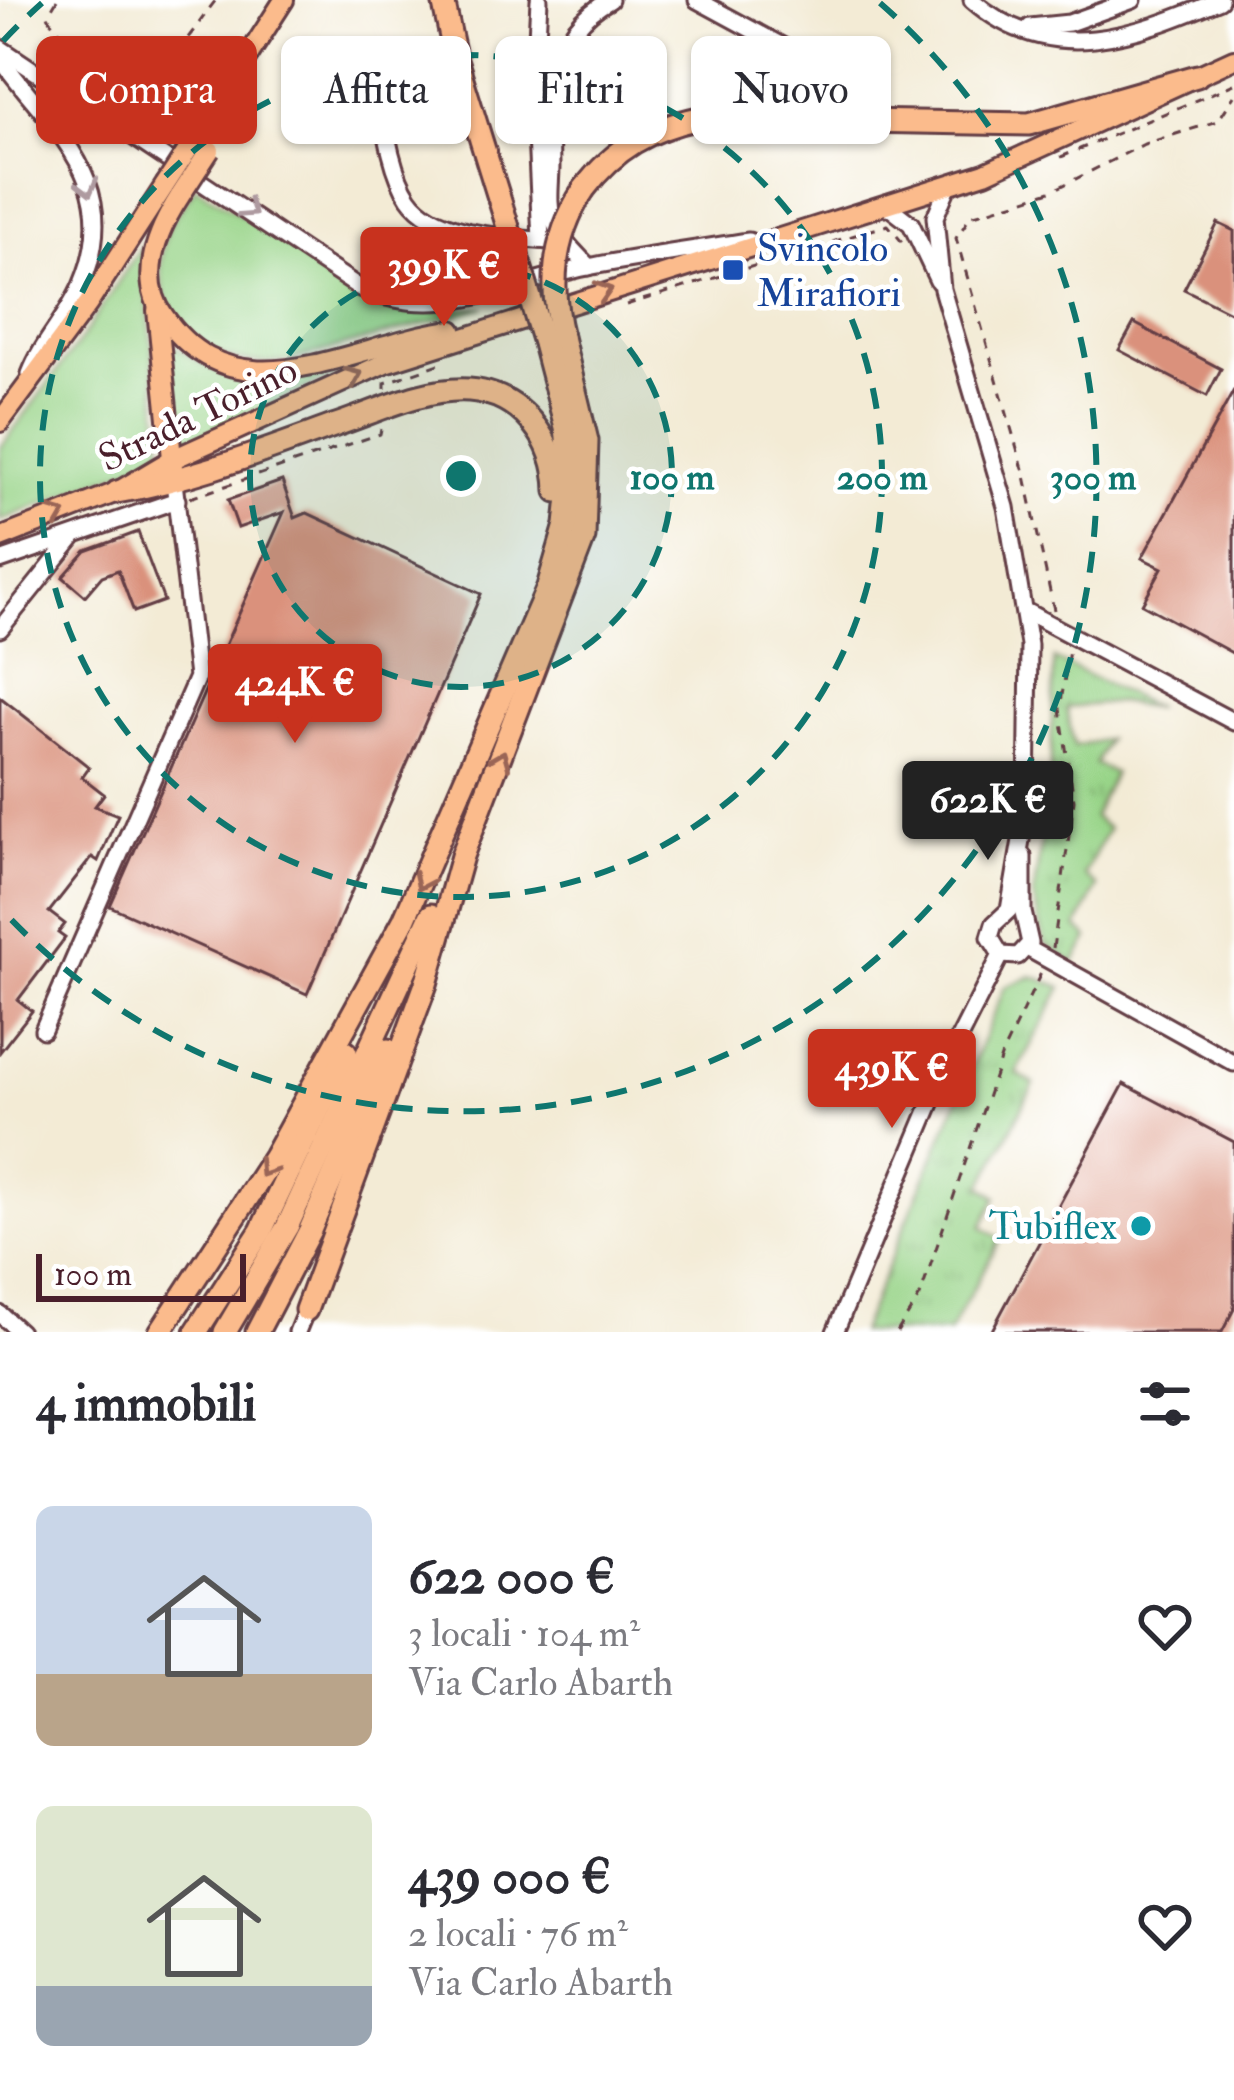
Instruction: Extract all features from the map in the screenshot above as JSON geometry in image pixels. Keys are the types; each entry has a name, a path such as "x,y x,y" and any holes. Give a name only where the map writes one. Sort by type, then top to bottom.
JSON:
{"highway":[{"path":"225,1332 287,1227 461,856 584,537 587,441 500,198 455,56 443,0"},
{"path":"196,1332 284,1187 548,587 566,525 571,478 553,340 555,268 565,224 584,189 621,148 671,124 699,118 1029,124 1197,76"},
{"path":"117,492 174,480 437,393 484,392 523,412 554,459 554,520 473,766"},
{"path":"306,1310 343,1218 461,856"},
{"path":"161,1328 274,1157 404,920"},
{"path":"257,1332 310,1230 431,956"}],"main road":[{"path":"0,422 172,191 202,144 219,102 284,0"},
{"path":"156,306 203,359 250,372 492,325 949,184 1061,142 1234,59"},
{"path":"172,191 154,245 174,480"},
{"name":"Strada Torino","path":"174,480 330,386 492,325"},
{"name":"Strada Torino","path":"0,538 117,492"}],"street":[{"path":"539,0 534,93 541,240"},
{"path":"589,266 567,243 551,212 552,75 571,35 610,0"},
{"path":"697,0 763,36"},
{"path":"972,0 1015,27 1056,42 1100,43 1150,30 1220,0"},
{"path":"1015,27 1070,23 1133,0"},
{"path":"0,48 360,288 385,298 437,305 472,300 589,266 787,235"},
{"path":"0,58 69,142 93,202 93,244 82,284 36,356 21,397"},
{"path":"393,144 401,180 422,211 477,231 567,243"},
{"path":"942,289 935,218 949,184"},
{"path":"885,205 911,224 942,289 1006,507 1027,612 1032,708 1023,829 1024,920 1031,931 1028,948 1018,956 1001,955"},
{"path":"43,1030 197,677 174,480"},
{"name":"Strada Torino","path":"0,562 75,535 174,480"},
{"path":"0,629 75,535"},
{"path":"1027,612 1234,722"},
{"path":"1001,955 990,937 994,924 1006,916 1023,829"},
{"path":"1006,916 1024,920"},
{"path":"1028,948 1234,1063"},
{"path":"835,1332 956,1044 1001,955"},
{"path":"296,1332 306,1310"},
{"path":"0,1314 20,1332"}],"path":[{"path":"57,0 48,15 52,30 73,43 116,56 160,59 174,52 216,0"},
{"path":"1043,165 1234,84"},
{"path":"626,305 888,225 901,242"},
{"path":"384,397 386,383 450,361"},
{"path":"174,480 210,495 380,434 382,416"}],"green space":[{"path":"196,187 376,301 413,311 485,307 288,361 232,358 188,334 173,315 164,291 161,265 166,235"},
{"path":"142,245 163,455 0,521 0,448 81,339"},
{"path":"167,340 217,371 239,377 282,377 363,361 178,448"},
{"path":"1054,659 1156,708 1118,702 1066,708 1074,746 1107,739 1095,764 1114,773 1093,817 1108,829 1084,875 1097,887 1077,927 1089,938 1074,963 1045,944 1033,896 1050,785"},
{"path":"1032,976 1062,987 1016,1073 1034,1084 982,1186 997,1197 982,1227 1001,1239 949,1332 860,1332 1005,987"}],"building":[{"path":"1218,223 1234,231 1234,314 1184,289"},
{"path":"1134,323 1221,369 1207,396 1119,350"},
{"path":"1234,390 1234,654 1142,604 1162,568 1142,558"},
{"path":"282,481 295,518 307,513 481,594 307,994 110,906 284,512 238,528 228,500"},
{"path":"138,532 164,601 134,612 118,570 102,576 85,596 63,577 86,551"},
{"path":"0,697 89,767 82,777 104,794 95,806 118,815 98,861 92,857 49,912 65,924 58,933 65,938 18,1000 32,1011 0,1052"},
{"name":"Tubiflex","path":"1124,1084 1234,1142 1234,1309 1222,1332 991,1332"}],"place":[{"name":"Svincolo Mirafiori","path":"733,270"},
{"name":"Tubiflex","path":"1141,1226"}]}
